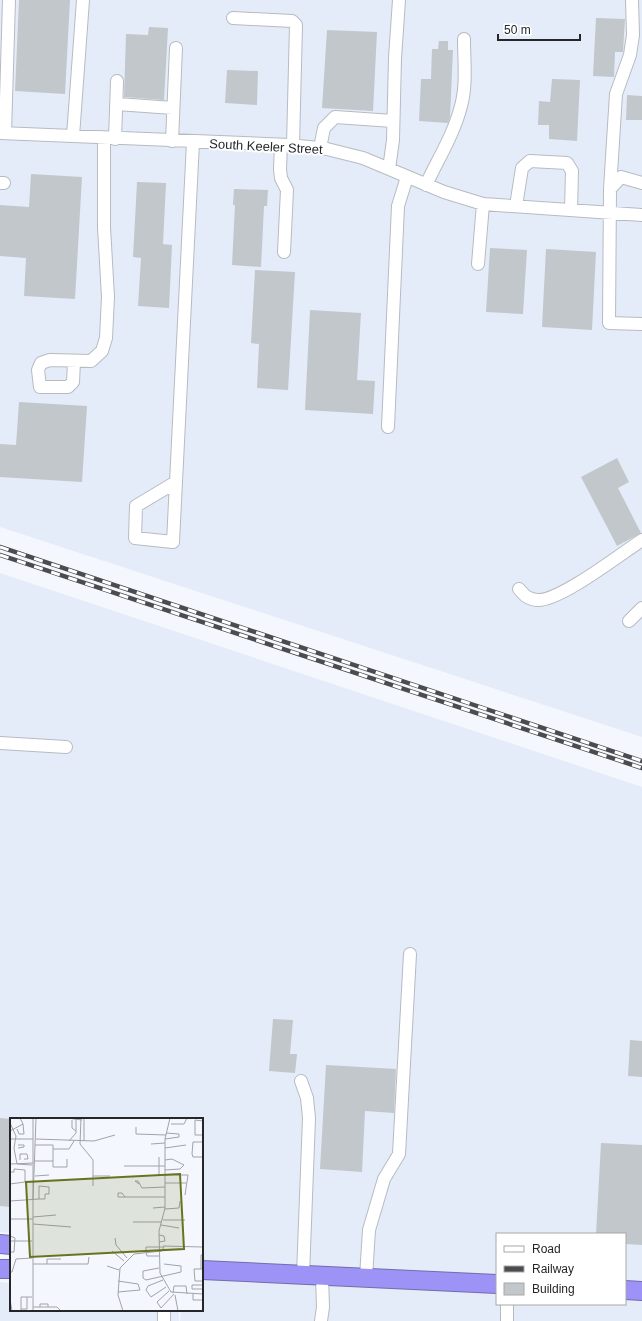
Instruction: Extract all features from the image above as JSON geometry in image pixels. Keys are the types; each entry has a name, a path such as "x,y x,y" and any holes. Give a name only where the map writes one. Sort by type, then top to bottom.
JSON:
{"highway":[{"path":"0,1244 10,1245"},
{"path":"0,1269 10,1270"},
{"path":"203,1270 496,1284"},
{"path":"626,1290 642,1291"}],"street":[{"path":"2,133 9,0"},
{"path":"73,136 83,0"},
{"path":"389,169 393,140 399,0"},
{"path":"632,0 633,35 630,55 616,94 610,189 609,323 642,324"},
{"path":"233,18 292,21 296,25 287,145 281,178 287,190 284,252"},
{"path":"426,185 453,130 461,106 465,78 464,39"},
{"path":"172,141 176,48"},
{"path":"74,362 91,361 102,351 106,338 108,297 103,212 110,138 117,104 118,81"},
{"path":"117,104 173,108"},
{"path":"320,148 324,128 335,117 393,121"},
{"name":"South Keeler Street","path":"2,133 287,145 320,148 363,158 426,185 484,204 642,215"},
{"path":"176,482 136,506 135,538 173,542 176,482 193,142"},
{"path":"516,206 522,168 530,161 567,164 572,171 571,210"},
{"path":"388,427 398,206 407,177"},
{"path":"610,189 621,177 642,183"},
{"path":"478,264 484,204"},
{"path":"520,589 527,598 538,600 548,598 582,581 642,540"},
{"path":"629,621 642,608"},
{"path":"0,743 66,747"},
{"path":"366,1277 370,1230 384,1179 399,1154 410,954"},
{"path":"301,1081 307,1098 309,1118 302,1275"},
{"path":"321,1321 323,1307 322,1276"},
{"path":"507,1321 508,1305"}],"shaded area":[{"path":"0,0 642,0 642,737 0,527"},
{"path":"0,573 642,787 642,1321 180,1321 181,1311 203,1311 203,1118 10,1118 10,1233 0,1232"},
{"path":"0,1282 10,1283 10,1311 179,1311 179,1321 0,1321"}],"building":[{"path":"19,0 70,0 65,94 15,91"},
{"path":"596,18 625,19 623,52 615,52 614,77 593,76"},
{"path":"149,27 168,28 164,100 124,97 126,34 148,35"},
{"path":"327,30 377,32 373,111 322,108"},
{"path":"439,41 448,41 448,50 453,50 450,117 448,123 419,121 421,79 431,79 432,49 438,49"},
{"path":"227,70 258,71 257,105 225,103"},
{"path":"552,79 580,80 577,141 549,139 549,125 538,125 539,101 550,102"},
{"path":"627,95 642,96 642,120 626,120"},
{"path":"31,174 82,177 75,299 24,296 26,258 0,256 0,205 29,207"},
{"path":"137,182 166,183 163,244 172,245 169,308 138,306 141,258 133,257"},
{"path":"234,189 268,190 267,206 264,206 261,267 232,265 235,205 233,205"},
{"path":"490,248 527,250 523,314 486,312"},
{"path":"546,249 596,252 592,330 542,327"},
{"path":"255,270 295,272 288,390 257,388 259,344 251,343"},
{"path":"310,310 361,313 357,380 375,381 373,414 305,410"},
{"path":"19,402 87,406 82,482 0,477 0,444 16,445"},
{"path":"617,458 629,482 618,488 641,533 617,546 581,477"},
{"path":"273,1019 293,1020 290,1054 297,1054 295,1073 269,1071"},
{"path":"630,1040 642,1041 642,1077 628,1076"},
{"path":"326,1065 396,1069 394,1113 365,1111 362,1172 320,1169"},
{"path":"0,1118 10,1119 10,1207 0,1206"},
{"path":"601,1143 642,1145 642,1245 626,1244 626,1233 596,1233"}],"railway":[{"path":"0,547 642,761"},
{"path":"0,555 642,768"}]}
